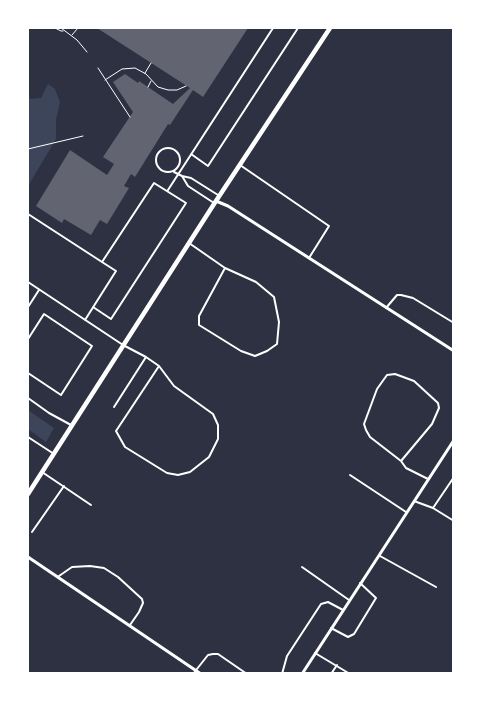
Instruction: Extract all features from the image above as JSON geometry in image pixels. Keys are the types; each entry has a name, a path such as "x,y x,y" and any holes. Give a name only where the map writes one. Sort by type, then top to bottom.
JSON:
{"street":[{"path":"28,494 330,28"},
{"path":"217,200 454,351"},
{"path":"302,674 406,512 452,446 454,440"},
{"path":"28,557 194,672 201,674"}],"lane":[{"path":"168,190 274,28"},
{"path":"191,154 208,166 298,28"},
{"path":"173,171 179,167 179,154 173,148 164,148 158,154 157,165 166,172 173,171 191,178 217,200"},
{"path":"240,165 329,226 309,259"},
{"path":"182,176 188,186 217,200"},
{"path":"92,307 111,319 186,203 154,182 102,262"},
{"path":"28,214 116,271 85,320"},
{"path":"189,243 225,268 256,282 274,297 279,322 277,344 267,351 255,356 241,351 199,325 199,316 225,268"},
{"path":"28,282 123,345 159,366 174,386 213,414 218,424 218,439 209,457 190,472 178,475 167,473 124,447 116,431 159,366"},
{"path":"28,307 39,290"},
{"path":"386,308 397,295 401,295 413,298 454,323"},
{"path":"28,340 44,314 92,346 61,395 28,373"},
{"path":"114,407 146,357"},
{"path":"401,461 432,424 439,408 438,403 414,380 395,374 388,375 377,389 364,424 370,437 401,461 406,468 428,479"},
{"path":"28,398 49,413 71,425"},
{"path":"28,437 54,454"},
{"path":"42,472 91,505"},
{"path":"350,476 406,512"},
{"path":"433,508 454,477"},
{"path":"32,532 64,486"},
{"path":"414,500 433,508 454,521"},
{"path":"378,555 436,587"},
{"path":"57,577 72,567 90,566 104,568 118,576 142,599 143,603 129,626"},
{"path":"302,566 349,600"},
{"path":"331,628 348,637 354,634 376,598 360,583"},
{"path":"282,674 287,656 321,604 328,602 343,610"},
{"path":"315,652 350,674"},
{"path":"194,672 208,655 218,654 247,674"},
{"path":"331,674 337,665"}],"path":[{"path":"55,28 64,31"},
{"path":"60,28 71,35 87,52"},
{"path":"71,35 78,28"},
{"path":"145,73 151,63"},
{"path":"98,68 130,117"},
{"path":"105,80 122,69 135,68 145,73 158,87 177,90 186,86"},
{"path":"148,87 152,80"},
{"path":"28,149 83,136"}],"shaded area":[{"path":"48,84 55,89 60,102 56,120 56,139 28,186 28,93 30,99 41,98"},
{"path":"28,410 54,428 46,442 28,429"}],"building":[{"path":"97,28 248,28 203,97 193,90 170,125 168,124 135,177 131,174 124,186 129,188 107,224 100,220 91,235 64,219 62,223 36,206 70,150 107,175 114,164 103,157 133,112 113,82 125,74 173,104 190,88"}]}
